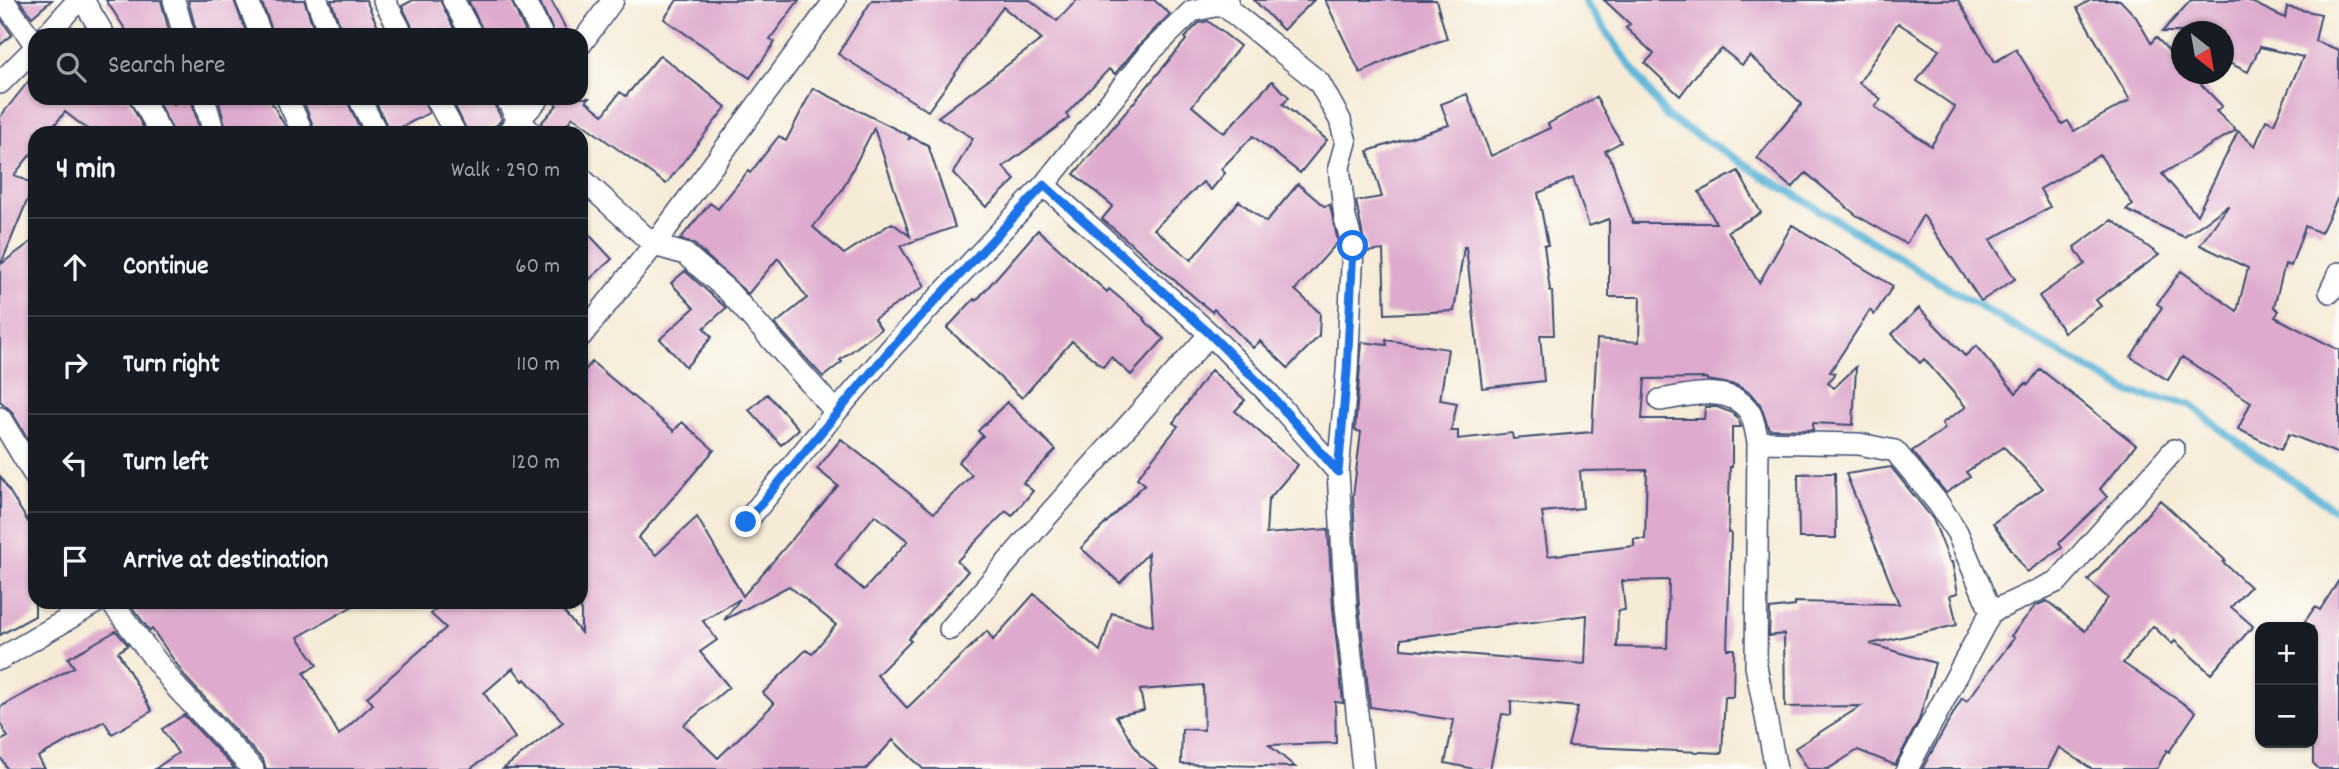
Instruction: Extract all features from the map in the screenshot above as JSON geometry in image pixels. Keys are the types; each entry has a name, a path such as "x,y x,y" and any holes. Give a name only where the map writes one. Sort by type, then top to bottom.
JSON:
{"street":[{"path":"2,0 28,36"},
{"path":"54,28 81,0 99,28"},
{"path":"174,0 182,28"},
{"path":"247,0 258,28"},
{"path":"317,0 327,28"},
{"path":"384,0 398,28"},
{"path":"453,0 468,28"},
{"path":"524,0 538,28"},
{"path":"587,0 598,21"},
{"path":"588,35 613,0"},
{"path":"588,327 654,245 835,0"},
{"path":"746,522 894,345 1044,185 1170,30 1192,11 1223,1 1319,82 1340,120 1346,142 1339,167 1345,218 1353,246 1347,372 1338,472 1346,607 1364,768"},
{"path":"0,83 28,53"},
{"path":"145,105 157,126"},
{"path":"206,105 212,126"},
{"path":"290,105 300,126"},
{"path":"363,105 373,126"},
{"path":"440,105 451,126"},
{"path":"509,105 518,126"},
{"path":"521,126 535,105"},
{"path":"588,184 654,245 685,254 728,291 836,412"},
{"path":"1044,185 1210,334 1270,394 1338,472"},
{"path":"950,629 1210,334"},
{"path":"1660,400 1713,393 1733,398 1749,411 1758,442 1756,666 1776,769"},
{"path":"0,418 28,464"},
{"path":"1758,442 1859,444 1895,451 1938,503 1956,532 1991,612"},
{"path":"1906,769 1991,612 2059,581 2174,450"},
{"path":"0,659 85,609"},
{"path":"116,609 177,688 253,769"}],"building":[{"path":"19,0 52,0 32,17"},
{"path":"106,0 161,0 168,28 124,28"},
{"path":"188,0 234,0 244,28 195,28"},
{"path":"261,0 304,0 314,28 271,28"},
{"path":"331,0 366,0 378,27 341,28"},
{"path":"413,0 440,0 454,28 413,28 402,6"},
{"path":"468,0 511,0 524,28 482,28"},
{"path":"539,0 551,0 565,28 552,28"},
{"path":"677,0 799,0 770,39 775,42 750,78 664,19"},
{"path":"872,0 1030,0 1057,21 1077,0 1154,0 1170,14 1115,74 1109,69 1066,114 1069,118 1003,167 1015,180 986,207 953,173 973,138 938,117 1042,39 1003,7 928,111 838,54"},
{"path":"1254,0 1314,0 1283,30"},
{"path":"1325,0 1436,0 1447,39 1401,53 1360,73"},
{"path":"1604,0 1958,0 1995,62 2016,49 2062,124 2068,121 2074,131 2130,100 2077,8 2091,0 2120,0 2136,17 2151,43 2156,37 2171,53 2171,84 2201,84 2222,106 2216,111 2236,130 2162,174 2197,215 2238,131 2255,146 2266,120 2274,124 2303,57 2260,47 2248,72 2234,65 2234,21 2172,21 2191,0 2247,0 2285,18 2287,7 2321,14 2315,41 2339,50 2339,195 2321,233 2305,226 2291,266 2285,264 2274,307 2279,311 2275,317 2339,350 2339,454 2289,434 2281,450 2238,429 2251,402 2182,357 2168,380 2131,357 2162,307 2157,304 2181,271 2237,311 2248,268 2200,245 2229,205 2184,237 2126,210 2133,205 2100,155 2040,189 2050,207 1990,240 2015,279 1981,301 1923,215 1906,244 1856,215 1806,173 1792,188 1757,158 1802,104 1750,56 1742,65 1722,49 1702,67 1680,96 1645,63 1654,54 1626,28 1630,24","holes":["1898,23 1939,50 1917,81 1955,107 1931,146 1875,107 1881,99 1859,83"]},
{"path":"0,18 12,35 0,45"},
{"path":"1208,21 1240,46 1192,106 1224,133 1272,81 1289,97 1283,104 1327,140 1300,173 1253,136 1221,169 1225,173 1211,190 1203,182 1154,229 1191,260 1239,201 1266,222 1298,184 1324,206 1330,205 1338,242 1295,290 1320,313 1319,336 1288,368 1260,341 1253,348 1214,309 1212,312 1102,219 1113,206 1074,174 1191,31 1199,23"},
{"path":"2171,22 2171,32 2162,32"},
{"path":"660,55 726,107 666,184 573,117 566,126 542,126 541,123 557,105 588,105 588,103 603,115 620,92 626,96"},
{"path":"28,82 28,105 132,105 142,126 83,126 65,112 54,126 28,126 28,158 14,175 28,181 28,199 1,264 28,244 28,439 11,411 0,401 0,117"},
{"path":"813,88 910,136 908,140 911,137 928,145 955,227 900,246 925,286 874,319 881,329 840,360 842,362 823,377 775,324 807,298 778,258 748,294 694,244 680,239 710,203 718,209 779,136 786,141","holes":["874,128 910,236 892,223 844,254 813,227 842,190"]},
{"path":"1467,94 1491,156 1550,128 1548,124 1596,97 1621,142 1605,151 1612,162 1633,223 1716,223 1699,192 1738,171 1761,213 1728,231 1759,283 1792,225 1893,286 1874,315 1870,310 1830,372 1835,373 1828,383 1834,388 1856,367 1853,425 1813,423 1813,430 1769,429 1760,404 1750,393 1736,385 1707,378 1645,379 1642,419 1704,419 1705,407 1717,407 1733,413 1741,427 1732,427 1727,649 1734,649 1733,697 1725,697 1722,753 1568,746 1578,707 1511,701 1511,715 1502,714 1490,769 1474,769 1445,763 1454,720 1370,707 1359,606 1353,497 1361,432 1355,430 1362,342 1387,345 1386,340 1448,349 1440,400 1457,403 1451,431 1458,431 1458,439 1512,433 1513,439 1592,432 1597,339 1639,342 1640,297 1609,297 1609,219 1589,226 1573,178 1538,193 1548,245 1544,245 1552,291 1554,335 1540,335 1544,381 1482,388 1466,247 1454,311 1385,314 1383,250 1366,252 1356,201 1382,197 1368,151 1449,125 1441,104","holes":["1647,470 1645,539 1634,539 1634,546 1548,556 1542,512 1583,508 1580,471","1669,580 1667,648 1617,647 1618,611 1625,610 1622,581","1587,615 1585,664 1401,649 1401,639"]},
{"path":"160,105 193,105 198,126 170,126"},
{"path":"220,105 273,105 285,126 225,126"},
{"path":"305,105 349,105 359,126 313,126"},
{"path":"377,105 426,105 429,113 404,126 387,126"},
{"path":"454,105 495,105 502,119 495,126 465,126"},
{"path":"2112,220 2159,255 2096,300 2101,306 2064,332 2039,296 2085,264 2074,247"},
{"path":"1038,230 1107,292 1109,289 1144,318 1164,339 1131,375 1111,357 1103,367 1072,341 1022,398 947,328 974,299 976,301"},
{"path":"588,233 612,259 588,281"},
{"path":"685,271 726,308 704,328 712,337 686,367 660,339 694,308 671,283"},
{"path":"1919,308 1965,356 1976,346 2016,393 2026,383 2028,385 2040,369 2136,445 2100,489 2107,497 2059,543 2062,548 2027,572 1993,523 2043,488 2004,447 1966,472 1970,477 1946,493 1912,451 1945,429 1942,423 1966,407 1924,359 1920,363 1892,334"},
{"path":"592,362 674,431 682,422 714,450 638,538 656,555 697,517 743,596 838,486 817,469 841,439 934,513 972,475 958,462 983,436 978,431 1007,402 1056,450 1023,483 1033,491 1012,516 1006,511 957,561 968,571 908,639 911,641 877,675 907,708 987,631 993,640 1034,594 1100,651 1112,613 1153,626 1148,553 1120,583 1081,548 1145,484 1137,478 1178,426 1173,423 1211,370 1245,400 1235,411 1298,465 1268,500 1266,534 1328,529 1343,703 1335,702 1336,743 1269,745 1295,767 1181,764 1182,729 1204,730 1203,685 1140,690 1144,710 1116,716 1140,755 1158,769 923,769 893,740 866,769 503,769 563,722 513,668 484,693 515,738 470,769 266,769 263,760 187,679 152,629 150,631 133,609 348,609 298,637 317,665 304,673 339,735 373,704 367,697 446,628 431,614 436,609 562,609 581,633 581,609 588,609 588,367","holes":["875,515 908,541 864,590 835,565","789,586 836,625 812,654 806,650 763,693 774,704 718,758 684,725 729,687 700,652 717,640 703,621 740,599 724,620"]},
{"path":"767,394 799,429 781,445 749,410"},
{"path":"1891,467 1933,519 1952,562 1958,593 1950,595 1957,625 1870,644 1935,663 1919,720 1895,765 1858,750 1828,769 1808,769 1795,748 1861,706 1785,707 1784,634 1769,636 1770,609 1795,606 1795,602 1899,604 1846,474"},
{"path":"1835,473 1836,538 1799,538 1798,474"},
{"path":"0,476 28,522 28,609 35,609 35,616 0,635"},
{"path":"2160,500 2250,587 2231,607 2253,626 2211,674 2175,641 2172,644 2153,626 2123,663 2196,712 2169,752 2167,750 2157,769 2092,769 2059,747 2048,769 1922,769 1962,698 1967,701 2035,606 2047,601 2085,631 2108,598 2088,580"},
{"path":"2339,580 2339,769 2319,769 2313,763 2313,748 2318,748 2318,622 2304,622 2315,607 2320,610"},
{"path":"116,631 128,645 118,652 152,711 112,734 104,721 38,757 45,769 7,769 0,756 0,741 8,737 0,723 0,707 74,667 68,658"},
{"path":"184,715 235,769 155,769 178,753 162,729"}],"waterway":[{"path":"1584,0 1667,117 1963,297 2131,393 2190,404 2229,436 2339,513"}],"route":[{"path":"746,522 894,345 1044,185 1210,334 1270,394 1338,472 1347,372 1353,246"}]}
